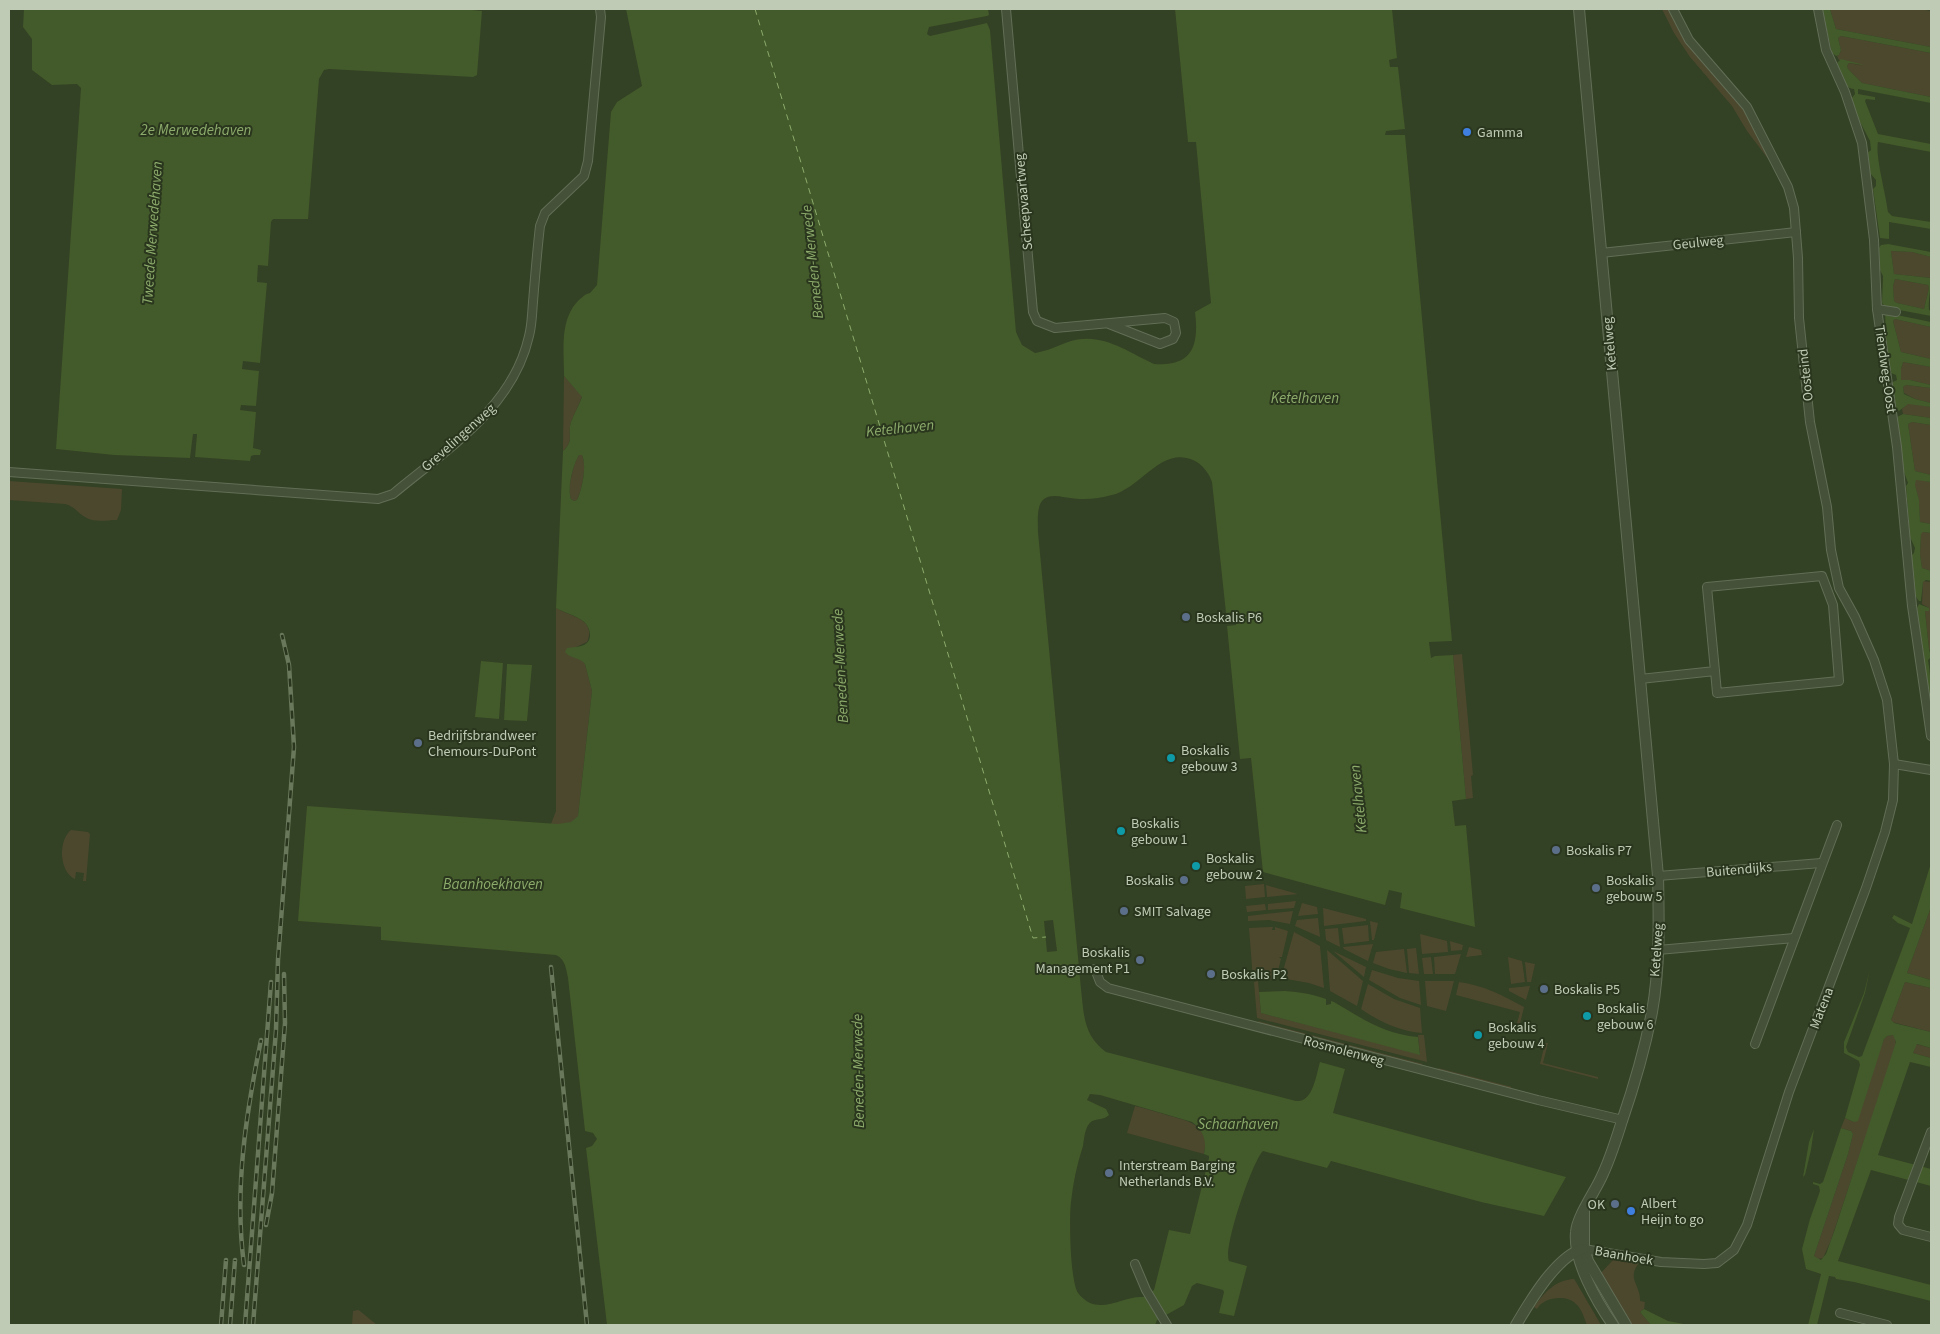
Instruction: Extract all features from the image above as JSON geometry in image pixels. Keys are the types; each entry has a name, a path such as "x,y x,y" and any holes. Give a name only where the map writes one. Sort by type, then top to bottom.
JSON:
{"street":[{"name":"Grevelingenweg","path":"9,472 378,499 393,494 474,426 494,406 508,389 520,364 529,335 540,226 545,213 584,176 588,161 601,17 600,9"},
{"name":"Scheepvaartweg","path":"1006,9 1033,312 1037,322 1055,328 1166,318 1174,322 1176,333 1173,339 1160,344 1109,324"},
{"name":"Ketelweg","path":"1579,9 1658,876 1658,950 1652,1010 1623,1120 1602,1176 1584,1211 1580,1249"},
{"name":"Oosteind","path":"1672,9 1689,40 1748,107 1788,187 1794,208 1799,318 1810,422 1827,507 1831,550 1839,588 1855,617 1874,660 1887,700 1894,764"},
{"name":"Tiendweg-Oost","path":"1818,9 1826,50 1845,92 1862,143 1897,447 1912,606 1931,736"},
{"name":"Geulweg","path":"1600,253 1796,232"},
{"path":"1881,309 1896,312"},
{"path":"1822,576 1833,605 1839,681 1717,693 1715,671 1708,587 1822,576"},
{"path":"1640,679 1715,671"},
{"path":"1894,764 1931,770"},
{"name":"Matena","path":"1734,1250 1747,1225 1789,1092 1866,888 1885,832 1893,800 1894,764"},
{"path":"1755,1044 1821,863 1837,825"},
{"name":"Buitendijks","path":"1658,876 1821,863"},
{"path":"1658,950 1794,938"},
{"name":"Rosmolenweg","path":"1094,969 1100,982 1108,988 1538,1100 1623,1120"},
{"path":"1931,1132 1898,1224 1904,1230 1931,1236"},
{"path":"1580,1249 1586,1278 1613,1325"},
{"path":"1580,1249 1626,1325"},
{"name":"Baanhoek","path":"1516,1325 1536,1292 1566,1258 1580,1249 1661,1262 1704,1264 1717,1263 1734,1250"},
{"path":"1135,1264 1146,1290 1167,1325"},
{"path":"1840,1313 1859,1322 1885,1325"}],"shaded area":[{"path":"1662,9 1670,9 1736,97 1775,168 1747,131 1732,106 1690,57 1674,33"},
{"path":"1830,9 1919,9 1931,11 1931,47 1836,29"},
{"path":"1841,36 1931,53 1931,97 1862,83 1847,66 1849,63 1864,66 1839,60 1837,56 1841,50 1838,38"},
{"path":"1891,251 1912,252 1931,257 1931,278 1894,274"},
{"path":"1895,279 1928,285 1924,309 1894,301 1893,286"},
{"path":"1895,319 1931,327 1931,359 1901,352 1893,321"},
{"path":"1903,362 1931,367 1931,385 1910,380 1901,381"},
{"path":"564,376 582,396 571,422 569,444 563,451"},
{"path":"1906,385 1931,388 1931,403 1915,399 1904,393 1903,387"},
{"path":"1912,403 1931,407 1931,418 1903,414 1902,409 1907,404"},
{"path":"1912,422 1931,425 1931,475 1915,471 1908,424"},
{"path":"579,455 582,455 584,465 583,478 579,495 577,500 574,501 571,499 570,483"},
{"path":"1911,480 1931,482 1931,524 1920,522 1918,495"},
{"path":"9,481 122,489 121,510 117,520 96,521 88,519 71,506 65,504 9,500"},
{"path":"1921,533 1931,533 1931,571 1922,568 1920,554"},
{"path":"1923,581 1931,582 1931,652 1929,649 1925,611 1929,608 1922,604"},
{"path":"556,608 581,620 588,628 587,642 576,647 585,664 592,691 578,816 566,824 551,824 556,811"},
{"path":"1462,654 1473,775 1471,776 1473,798 1466,799 1453,655"},
{"path":"71,830 88,832 90,834 86,881 83,881 84,873 76,872 75,879 66,870 63,863 62,848"},
{"path":"1264,884 1265,897 1246,899 1245,886"},
{"path":"1266,885 1298,894 1267,897"},
{"path":"1296,901 1294,908 1268,910 1268,904"},
{"path":"1302,903 1317,907 1318,914 1298,916"},
{"path":"1265,904 1266,910 1247,912 1246,906"},
{"path":"1931,907 1931,980 1907,973"},
{"path":"1323,908 1366,919 1366,921 1324,926"},
{"path":"1293,911 1290,924 1269,920 1248,921 1248,916"},
{"path":"1318,918 1320,937 1295,926 1297,920"},
{"path":"1370,921 1378,923 1374,940 1372,940"},
{"path":"1368,925 1369,941 1344,944 1342,928"},
{"path":"1273,927 1272,930 1275,930 1275,927 1288,931 1282,957 1279,957 1281,959 1276,979 1253,980 1249,928"},
{"path":"1338,928 1340,947 1326,940 1325,929"},
{"path":"1294,932 1320,946 1324,988 1281,978"},
{"path":"1420,934 1447,941 1448,952 1422,954"},
{"path":"1450,941 1463,945 1462,950 1451,951"},
{"path":"1373,944 1368,961 1343,947"},
{"path":"1469,947 1481,950 1482,955 1466,957"},
{"path":"1416,948 1419,974 1409,973 1407,949"},
{"path":"1404,949 1407,973 1373,963 1376,952"},
{"path":"1327,950 1363,981 1357,1006 1330,991"},
{"path":"1333,951 1366,967 1364,977"},
{"path":"1461,954 1455,974 1435,974 1434,957"},
{"path":"1431,957 1433,974 1424,974 1422,958"},
{"path":"1508,957 1522,961 1525,982 1511,984"},
{"path":"1525,962 1535,964 1531,982 1527,982"},
{"path":"1372,970 1398,978 1419,981 1421,1005 1400,998 1369,980"},
{"path":"1258,981 1261,1013 1420,1054 1418,1035 1424,1035 1427,1062 1257,1018 1254,982"},
{"path":"1425,981 1454,981 1446,1011 1427,1006"},
{"path":"1459,982 1485,988 1524,1007 1518,1032 1515,1031 1520,1012 1456,995"},
{"path":"1905,982 1931,988 1931,1032 1892,1022 1891,1020"},
{"path":"1368,984 1394,999 1420,1008 1422,1033 1390,1025 1361,1009"},
{"path":"1530,986 1526,1000 1509,991 1509,988"},
{"path":"1258,1021 1423,1064 1420,1066 1261,1024"},
{"path":"1893,1035 1896,1046 1831,1240 1823,1258 1818,1259 1814,1256 1853,1134 1851,1131 1841,1128 1845,1118 1854,1122 1884,1039 1887,1036"},
{"path":"1545,1043 1548,1043 1543,1063 1598,1077 1598,1079 1540,1064"},
{"path":"1916,1044 1931,1048 1931,1058 1913,1053"},
{"path":"1438,1068 1512,1087 1508,1089 1440,1071"},
{"path":"1135,1106 1192,1123 1198,1127 1204,1137 1204,1154 1127,1133"},
{"path":"1613,1260 1639,1263 1635,1269 1634,1278 1640,1295 1640,1301 1645,1302 1644,1309 1640,1312 1651,1325 1630,1325 1599,1275"},
{"path":"1574,1279 1601,1325 1587,1325 1578,1306 1567,1299 1555,1298 1544,1302 1537,1309 1534,1307 1546,1292 1556,1285"},
{"path":"358,1310 377,1325 352,1325 353,1311"}],"water":[{"name":"2e Merwedehaven","path":"24,9 462,9 482,11 477,75 473,77 329,69 324,70 319,79 308,219 273,219 271,222 268,266 258,265 257,282 267,283 260,363 243,361 242,369 259,371 256,406 241,405 240,410 256,412 253,448 261,450 260,455 251,456 250,461 195,457 197,434 193,434 190,458 114,455 56,449 81,88 77,84 52,85 32,70 32,39 23,27"},
{"path":"626,9 988,9 989,15 987,16 929,27 927,34 930,36 987,23 990,30 1016,332 1022,345 1035,353 1071,341 1093,339 1124,349 1154,364 1167,364 1185,358 1191,352 1196,334 1195,312 1211,303 1196,142 1188,142 1175,9 1392,9 1397,58 1389,60 1390,67 1398,67 1405,129 1386,131 1385,135 1405,135 1452,641 1429,642 1431,658 1453,655 1466,799 1452,801 1455,826 1466,825 1475,927 1400,908 1402,893 1389,890 1385,905 1263,872 1251,758 1240,759 1227,626 1236,625 1236,612 1226,613 1212,482 1205,469 1193,460 1182,457 1171,459 1161,463 1132,485 1112,495 1088,499 1051,496 1041,502 1039,510 1038,532 1083,1007 1089,1031 1098,1045 1106,1052 1296,1101 1306,1098 1310,1093 1320,1062 1345,1069 1333,1113 1566,1177 1544,1216 1481,1202 1331,1161 1327,1168 1263,1151 1258,1158 1246,1187 1230,1240 1229,1261 1247,1266 1234,1316 1219,1313 1223,1290 1197,1283 1192,1286 1184,1305 1157,1320 1155,1325 607,1325 586,1148 592,1146 597,1139 593,1133 585,1131 565,964 556,955 381,940 381,927 298,921 307,806 558,824 571,822 578,816 592,691 585,664 565,652 567,648 582,646 587,643 590,637 589,629 580,619 556,608 563,451 569,444 571,422 582,397 564,376 564,335 573,307 597,285 611,112 617,102 642,86","holes":["579,455 582,455 584,465 583,478 579,496 574,501 571,499 570,483","1090,1094 1100,1095 1192,1122 1199,1128 1205,1144 1204,1154 1209,1156 1190,1234 1169,1230 1154,1290 1143,1297 1130,1298 1103,1305 1090,1303 1078,1293 1073,1276 1071,1249 1070,1210 1086,1131 1091,1122 1109,1115 1106,1109 1087,1100"]},
{"path":"1822,9 1830,9 1836,29 1931,47 1931,53 1841,36 1838,38 1841,50 1839,55 1836,56 1832,53"},
{"path":"1841,59 1865,65 1849,63 1847,66 1862,83 1931,97 1931,103 1858,89 1858,94 1875,97 1875,100 1866,99 1865,101 1878,134 1931,144 1931,152 1878,142 1877,148 1888,212 1892,216 1931,222 1931,229 1889,222 1889,239 1880,238 1873,189 1876,186 1876,180 1869,172 1866,154 1871,150 1870,141 1851,99 1855,94 1854,89 1844,83 1841,75 1837,63"},
{"path":"1888,244 1931,252 1931,257 1912,252 1891,251 1894,274 1931,278 1929,310 1931,311 1931,316 1894,309 1892,314 1931,322 1931,327 1895,319 1893,321 1901,352 1931,359 1931,367 1903,362 1901,380 1931,385 1931,388 1906,385 1903,387 1904,394 1931,403 1931,407 1908,404 1899,411 1893,401 1892,386 1893,382 1897,380 1896,375 1891,373 1886,348 1885,306 1882,303 1883,276 1880,270 1879,248 1881,245","holes":["1895,279 1928,285 1924,309 1894,301 1893,286"]},
{"path":"1903,414 1931,418 1931,425 1912,422 1908,424 1915,471 1931,475 1931,482 1916,480 1915,485 1919,500 1920,522 1931,524 1931,533 1923,532 1921,534 1920,554 1922,568 1931,571 1931,581 1926,580 1923,582 1921,601 1916,597 1912,580 1911,556 1915,548 1910,537 1906,486 1908,483 1904,472 1897,417"},
{"path":"1919,604 1929,608 1929,611 1925,611 1931,657 1928,660 1931,713 1918,618 1917,608"},
{"path":"481,661 503,663 499,719 475,717"},
{"path":"507,664 532,665 527,721 504,720"},
{"path":"1931,863 1931,907 1907,973 1931,980 1931,988 1905,982 1891,1020 1894,1023 1931,1032 1931,1048 1917,1044 1913,1053 1931,1058 1931,1067 1910,1062 1878,1155 1931,1169 1931,1186 1871,1170 1838,1261 1931,1285 1931,1301 1829,1276 1817,1325 1808,1325 1821,1274 1806,1269 1802,1249 1820,1191 1819,1186 1813,1184 1813,1182 1820,1184 1823,1182 1841,1128 1851,1131 1853,1134 1848,1154 1814,1256 1821,1260 1826,1254 1835,1229 1896,1042 1893,1035 1887,1036 1884,1039 1858,1121 1854,1122 1845,1118 1860,1065 1859,1061 1844,1053 1844,1042 1864,993 1870,969 1865,993 1846,1047 1848,1052 1859,1057 1862,1056 1910,928 1892,918 1894,915 1912,924"},
{"path":"1285,991 1326,999 1326,1005 1331,1004 1331,1001 1334,1002 1364,1020 1384,1029 1418,1037 1420,1055 1261,1013 1259,992"},
{"path":"1814,1129 1811,1150 1803,1177 1809,1142"},
{"path":"1644,1309 1668,1321 1689,1325 1651,1325 1640,1312"}],"pier":[{"path":"1053,920 1057,951 1047,952 1044,921"}],"ferry route":[{"path":"755,9 1033,938 1046,937"}],"railway":[{"path":"253,1325 276,1030 278,960 294,747 289,665 282,635"},
{"path":"551,967 587,1325"},
{"path":"266,1225 272,1193 285,1023 284,974"},
{"path":"245,1325 271,982"},
{"path":"244,1265 240,1208 243,1152 261,1040"},
{"path":"221,1325 226,1260"},
{"path":"230,1325 235,1260"}],"place":[{"name":"Gamma","path":"1467,132"},
{"name":"Boskalis P6","path":"1186,617"},
{"name":"Bedrijfsbrandweer Chemours-DuPont","path":"418,743"},
{"name":"Boskalis gebouw 3","path":"1171,758"},
{"name":"Boskalis gebouw 1","path":"1121,831"},
{"name":"Boskalis P7","path":"1556,850"},
{"name":"Boskalis gebouw 2","path":"1196,866"},
{"name":"Boskalis","path":"1184,880"},
{"name":"Boskalis gebouw 5","path":"1596,888"},
{"name":"SMIT Salvage","path":"1124,911"},
{"name":"Boskalis Management P1","path":"1140,960"},
{"name":"Boskalis P2","path":"1211,974"},
{"name":"Boskalis P5","path":"1544,989"},
{"name":"Boskalis gebouw 6","path":"1587,1016"},
{"name":"Boskalis gebouw 4","path":"1478,1035"},
{"name":"Interstream Barging Netherlands B.V.","path":"1109,1173"},
{"name":"OK","path":"1615,1204"},
{"name":"Albert Heijn to go","path":"1631,1211"}],"water label":[{"name":"Tweede Merwedehaven","path":"152,233"},
{"name":"Beneden-Merwede","path":"812,262"},
{"name":"Ketelhaven","path":"1305,398"},
{"name":"Ketelhaven","path":"900,428"},
{"name":"Beneden-Merwede","path":"840,666"},
{"name":"Ketelhaven","path":"1358,799"},
{"name":"Baanhoekhaven","path":"493,884"},
{"name":"Beneden-Merwede","path":"858,1071"},
{"name":"Schaarhaven","path":"1238,1124"}]}
